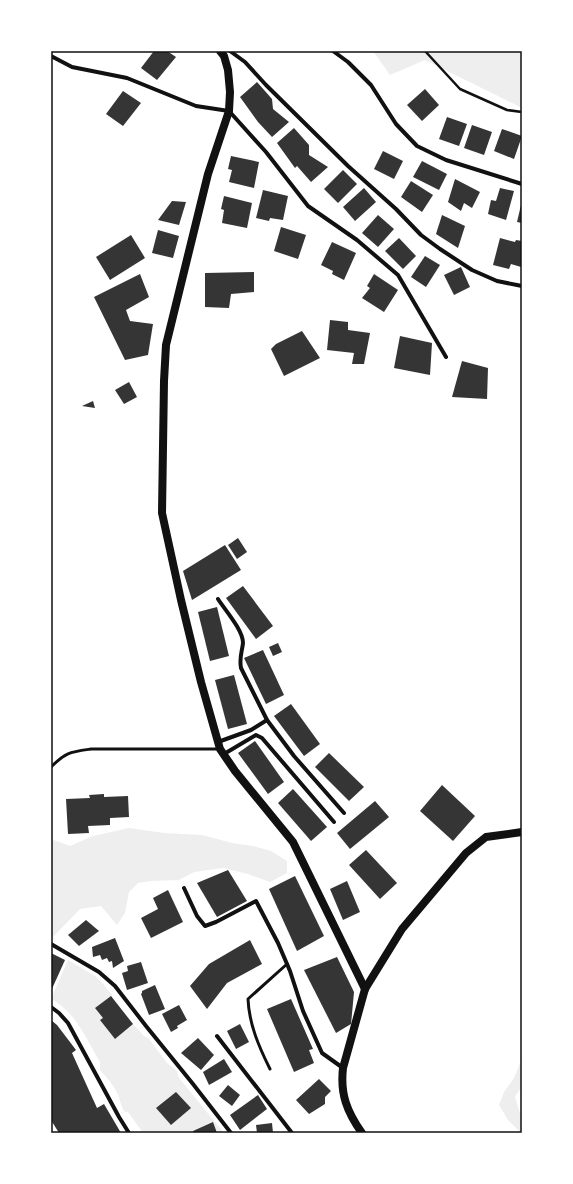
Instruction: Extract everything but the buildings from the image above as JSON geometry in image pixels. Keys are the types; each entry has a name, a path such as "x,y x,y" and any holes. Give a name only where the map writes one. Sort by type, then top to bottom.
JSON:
{"main road":[{"path":"220,51 224,56 228,70 230,92 229,111 208,174 166,345 162,513 201,682 221,749 235,771 293,842 365,989"},
{"path":"362,1133 347,1108 341,1081 343,1068 365,989 402,929 466,853 486,837 522,832"}],"street":[{"path":"230,51 245,62 266,85 348,166 396,209 421,235 472,270 497,281 522,286"},
{"path":"333,51 348,62 370,85 396,124 417,146 446,160 522,184"},
{"path":"51,56 72,67 127,78 196,106 229,111 266,152 308,206 357,240 398,275 446,357"},
{"path":"218,599 242,635 243,644 240,661 241,668 267,720 294,756 344,813"},
{"path":"221,749 267,720"},
{"path":"221,749 256,736 262,738 334,822"},
{"path":"184,888 197,916 205,926 216,922 256,901 278,943 287,964 303,1012 322,1053 343,1068"},
{"path":"51,944 100,972 116,986 231,1133"},
{"path":"51,1007 68,1023 129,1133"},
{"path":"217,1036 292,1133"}],"lane":[{"path":"51,767 63,755 72,751 90,749 221,749"},
{"path":"270,1069 259,1048 253,1030 248,999 287,964"}],"path":[{"path":"425,51 460,89 507,110 522,112"}],"shaded area":[{"path":"373,51 522,51 522,108 425,60 390,75"},
{"path":"129,828 164,833 202,835 271,851 287,861 287,873 270,882 248,874 223,868 194,872 179,880 138,883 129,892 125,913 117,925 101,906 80,909 54,936 51,935 51,839 70,846 93,836"},
{"path":"68,960 95,976 113,996 95,1008 103,1018 100,1020 115,1039 133,1024 144,1036 149,1039 167,1063 177,1071 179,1078 224,1133 143,1133 128,1112 125,1112 122,1107 115,1089 100,1070 100,1062 74,1018 59,1004 51,999"},
{"path":"522,1058 522,1087 515,1096 521,1119 521,1133 508,1120 499,1105 504,1092 514,1078"}]}
